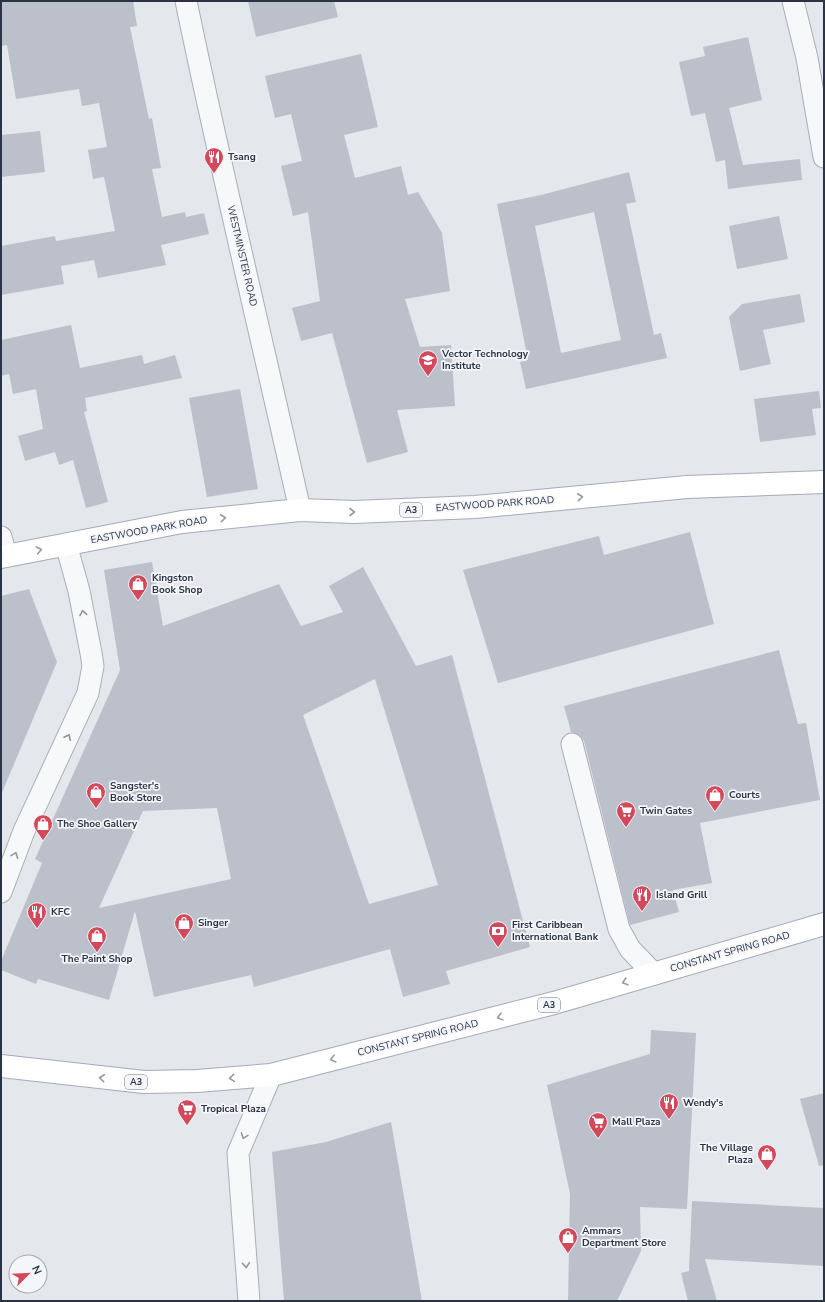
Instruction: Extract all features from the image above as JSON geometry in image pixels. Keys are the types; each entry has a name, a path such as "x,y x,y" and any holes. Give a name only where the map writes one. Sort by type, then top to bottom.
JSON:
{"main road":[{"name":"EASTWOOD PARK ROAD","path":"3,550 66,544 182,522 300,510 354,512 475,507 687,486 824,482"},
{"name":"CONSTANT SPRING ROAD","path":"1,1066 144,1082 197,1081 271,1075 547,1005 824,924"}],"street":[{"name":"WESTMINSTER ROAD","path":"186,1 213,133 300,510"},
{"path":"792,1 807,58 824,157"},
{"path":"1,892 24,831 88,693 92,680 93,666 91,653 79,591 66,544"},
{"path":"572,744 619,929 630,948 654,974"},
{"path":"249,1301 238,1153 271,1075"}],"building":[{"path":"1,1 133,1 137,26 130,27 149,119 152,118 161,168 152,169 162,217 185,212 186,217 204,213 209,234 161,245 166,265 98,278 94,260 61,266 64,284 1,295 1,246 55,236 56,241 115,231 104,177 93,179 88,150 107,147 99,103 82,106 79,89 16,99 7,45 1,46"},
{"path":"248,1 334,1 338,17 256,37"},
{"path":"748,37 762,100 729,108 743,165 800,159 802,180 728,189 725,160 716,162 705,113 691,116 679,62 705,56 703,47"},
{"path":"361,54 378,127 344,135 355,178 401,166 408,195 418,192 442,233 450,291 405,299 420,347 451,345 455,406 397,410 408,452 367,463 332,333 301,341 292,308 320,301 308,212 293,216 281,166 302,161 291,114 275,118 265,76"},
{"path":"40,131 45,172 1,177 1,135"},
{"path":"629,172 636,202 626,204 654,335 661,333 667,358 526,389 520,362 528,360 497,204 541,195","holes":["594,212 621,340 561,353 535,226"]},
{"path":"779,216 788,259 737,269 729,226"},
{"path":"800,294 805,322 763,330 771,364 740,371 729,317 742,304"},
{"path":"71,325 80,368 142,355 144,364 175,355 182,378 85,398 87,411 84,412 108,502 86,508 73,460 59,465 55,452 25,461 18,436 43,429 36,389 13,394 9,374 1,376 1,340"},
{"path":"240,389 258,489 207,497 189,398"},
{"path":"819,391 821,408 812,409 816,435 760,442 754,399"},
{"path":"690,532 714,624 498,683 463,570 599,536 604,555"},
{"path":"152,562 163,626 279,584 301,626 343,612 329,586 363,567 416,666 452,655 530,947 446,971 450,984 403,997 390,949 254,987 251,975 154,997 135,911 109,1000 38,979 36,984 1,970 1,961 42,863 35,859 120,670 104,570","holes":["375,679 438,885 369,904 303,715","217,808 231,879 99,908 143,811"]},
{"path":"29,589 57,662 1,795 1,596"},
{"path":"779,650 798,724 806,723 820,800 700,823 712,883 673,890 679,912 630,925 584,741 580,735 571,732 564,706"},
{"name":"Mall Plaza","path":"651,1030 696,1033 687,1209 640,1207 641,1251 617,1301 568,1301 570,1194 547,1085 650,1054"},
{"path":"824,1093 824,1165 819,1166 800,1099"},
{"path":"391,1122 422,1301 284,1301 272,1152 326,1142"},
{"path":"692,1201 824,1208 824,1266 705,1259 717,1301 688,1301 681,1273 689,1271"}],"place":[{"name":"Tsang","path":"214,174"},
{"name":"Vector Technology Institute","path":"428,377"},
{"name":"Kingston Book Shop","path":"138,601"},
{"name":"Sangster's Book Store","path":"96,809"},
{"name":"Courts","path":"715,812"},
{"name":"Twin Gates","path":"626,828"},
{"name":"The Shoe Gallery","path":"43,841"},
{"name":"Island Grill","path":"642,912"},
{"name":"KFC","path":"37,929"},
{"name":"Singer","path":"184,940"},
{"name":"First Caribbean International Bank","path":"498,948"},
{"name":"The Paint Shop","path":"97,953"},
{"name":"Wendy's","path":"669,1120"},
{"name":"Tropical Plaza","path":"187,1126"},
{"name":"Mall Plaza","path":"598,1139"},
{"name":"The Village Plaza","path":"767,1171"},
{"name":"Ammars Department Store","path":"568,1254"}]}
